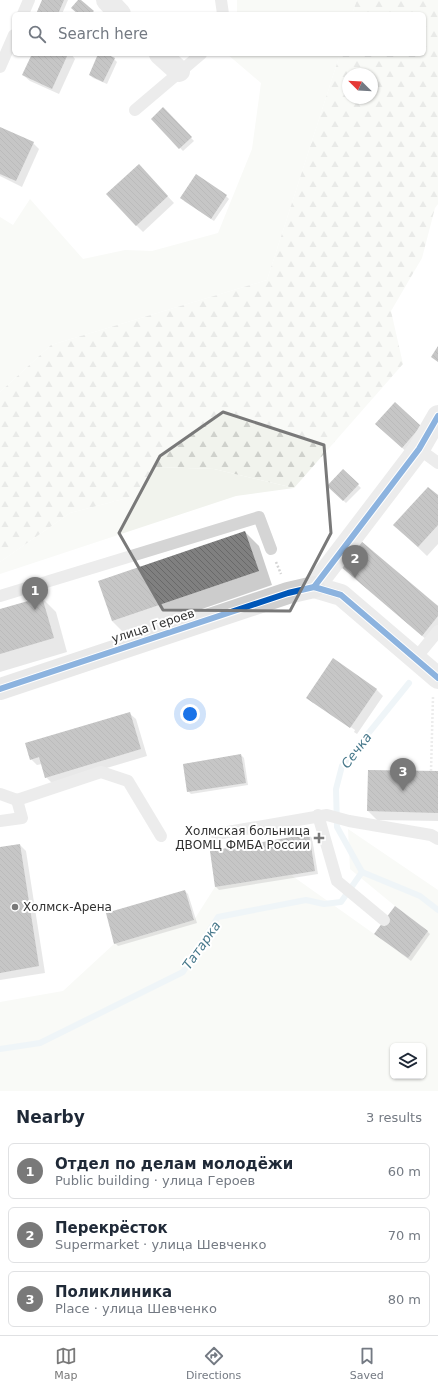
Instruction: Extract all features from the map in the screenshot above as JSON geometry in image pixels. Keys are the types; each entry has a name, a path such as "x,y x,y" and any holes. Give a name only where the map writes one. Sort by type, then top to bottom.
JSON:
{"street":[{"path":"107,0 118,12"},
{"path":"162,56 179,71"},
{"path":"435,685 415,659 341,594 314,587 419,449 438,416"},
{"name":"улица Героев","path":"0,689 288,593 314,587"}],"lane":[{"path":"24,12 29,0"},
{"path":"221,0 223,12"},
{"path":"0,67 12,40"},
{"path":"135,110 198,56"},
{"path":"419,449 438,463"},
{"path":"0,596 259,517 271,549"},
{"path":"415,659 438,631"},
{"path":"0,794 17,800 101,772 128,781 161,836"},
{"path":"0,821 22,818 17,800"},
{"path":"323,815 337,881 384,920"},
{"path":"216,834 323,815 431,835 438,839"}],"path":[{"path":"271,549 288,593"},
{"path":"431,771 435,685"}],"highlighted area":[{"path":"223,412 324,445 331,533 290,611 163,610 119,533 160,456"}],"green space":[{"path":"237,0 357,0 353,12 237,12"},
{"path":"357,0 438,0 438,204 435,208 422,258 391,311 403,364 294,488 214,469 158,467 131,497 70,513 0,562 0,392 51,345 267,280 339,56 426,56 426,12 353,12"},
{"path":"229,56 339,56 267,280 51,345 0,392 0,217 13,225 30,199 83,259 125,250 152,251 218,233 252,149 261,83"},
{"path":"158,467 214,469 294,488 236,496 0,574 0,562 70,513 131,497"},
{"path":"348,829 438,890 438,1091 0,1091 0,1002 63,991 114,944 194,920 215,887 291,875 408,958 428,931 350,869"}],"building":[{"path":"42,0 64,0 59,12 37,12"},
{"path":"78,0 81,0 94,11 76,12 71,8"},
{"path":"31,56 67,56 52,89 22,75"},
{"path":"97,56 110,56 115,58 103,82 89,75"},
{"path":"163,107 192,137 179,149 151,119"},
{"path":"0,127 34,142 16,181 0,174"},
{"path":"139,164 168,196 136,226 106,194"},
{"path":"196,174 227,195 211,219 180,198"},
{"path":"438,346 438,362 431,357"},
{"path":"395,402 421,426 402,448 375,424"},
{"path":"343,469 359,484 343,501 327,486"},
{"path":"428,487 438,495 438,525 418,547 393,525"},
{"path":"245,531 259,571 112,621 98,581"},
{"path":"361,541 438,606 438,616 422,636 340,566"},
{"path":"42,597 54,638 0,654 0,609"},
{"path":"333,658 377,689 350,728 306,698"},
{"path":"130,712 141,749 45,778 39,757 30,760 25,743"},
{"path":"241,754 246,783 187,792 183,764"},
{"path":"368,770 438,771 438,813 367,811"},
{"path":"309,834 315,871 215,887 210,851"},
{"name":"Холмск-Арена","path":"20,844 39,966 0,973 0,847"},
{"path":"185,890 194,920 114,944 106,913"},
{"path":"395,906 428,931 408,958 374,934"}],"waterway":[{"name":"Сечка","path":"362,872 337,827 336,789 342,766 409,683"},
{"name":"Татарка","path":"362,872 420,896 438,910"},
{"name":"Татарка","path":"0,1049 40,1043 183,972 218,917 306,900 324,904 341,902 362,872"}],"cycle path":[{"path":"314,587 419,449 438,416"},
{"path":"0,689 288,593 314,587 341,595 438,678"}],"place":[{"name":"Перекрёсток","path":"355,578"},
{"name":"Отдел по делам молодёжи","path":"35,610"},
{"name":"Поликлиника","path":"403,791"},
{"name":"Холмская больница ДВОМЦ ФМБА России","path":"319,838"},
{"name":"Холмск-Арена","path":"15,907"}]}
